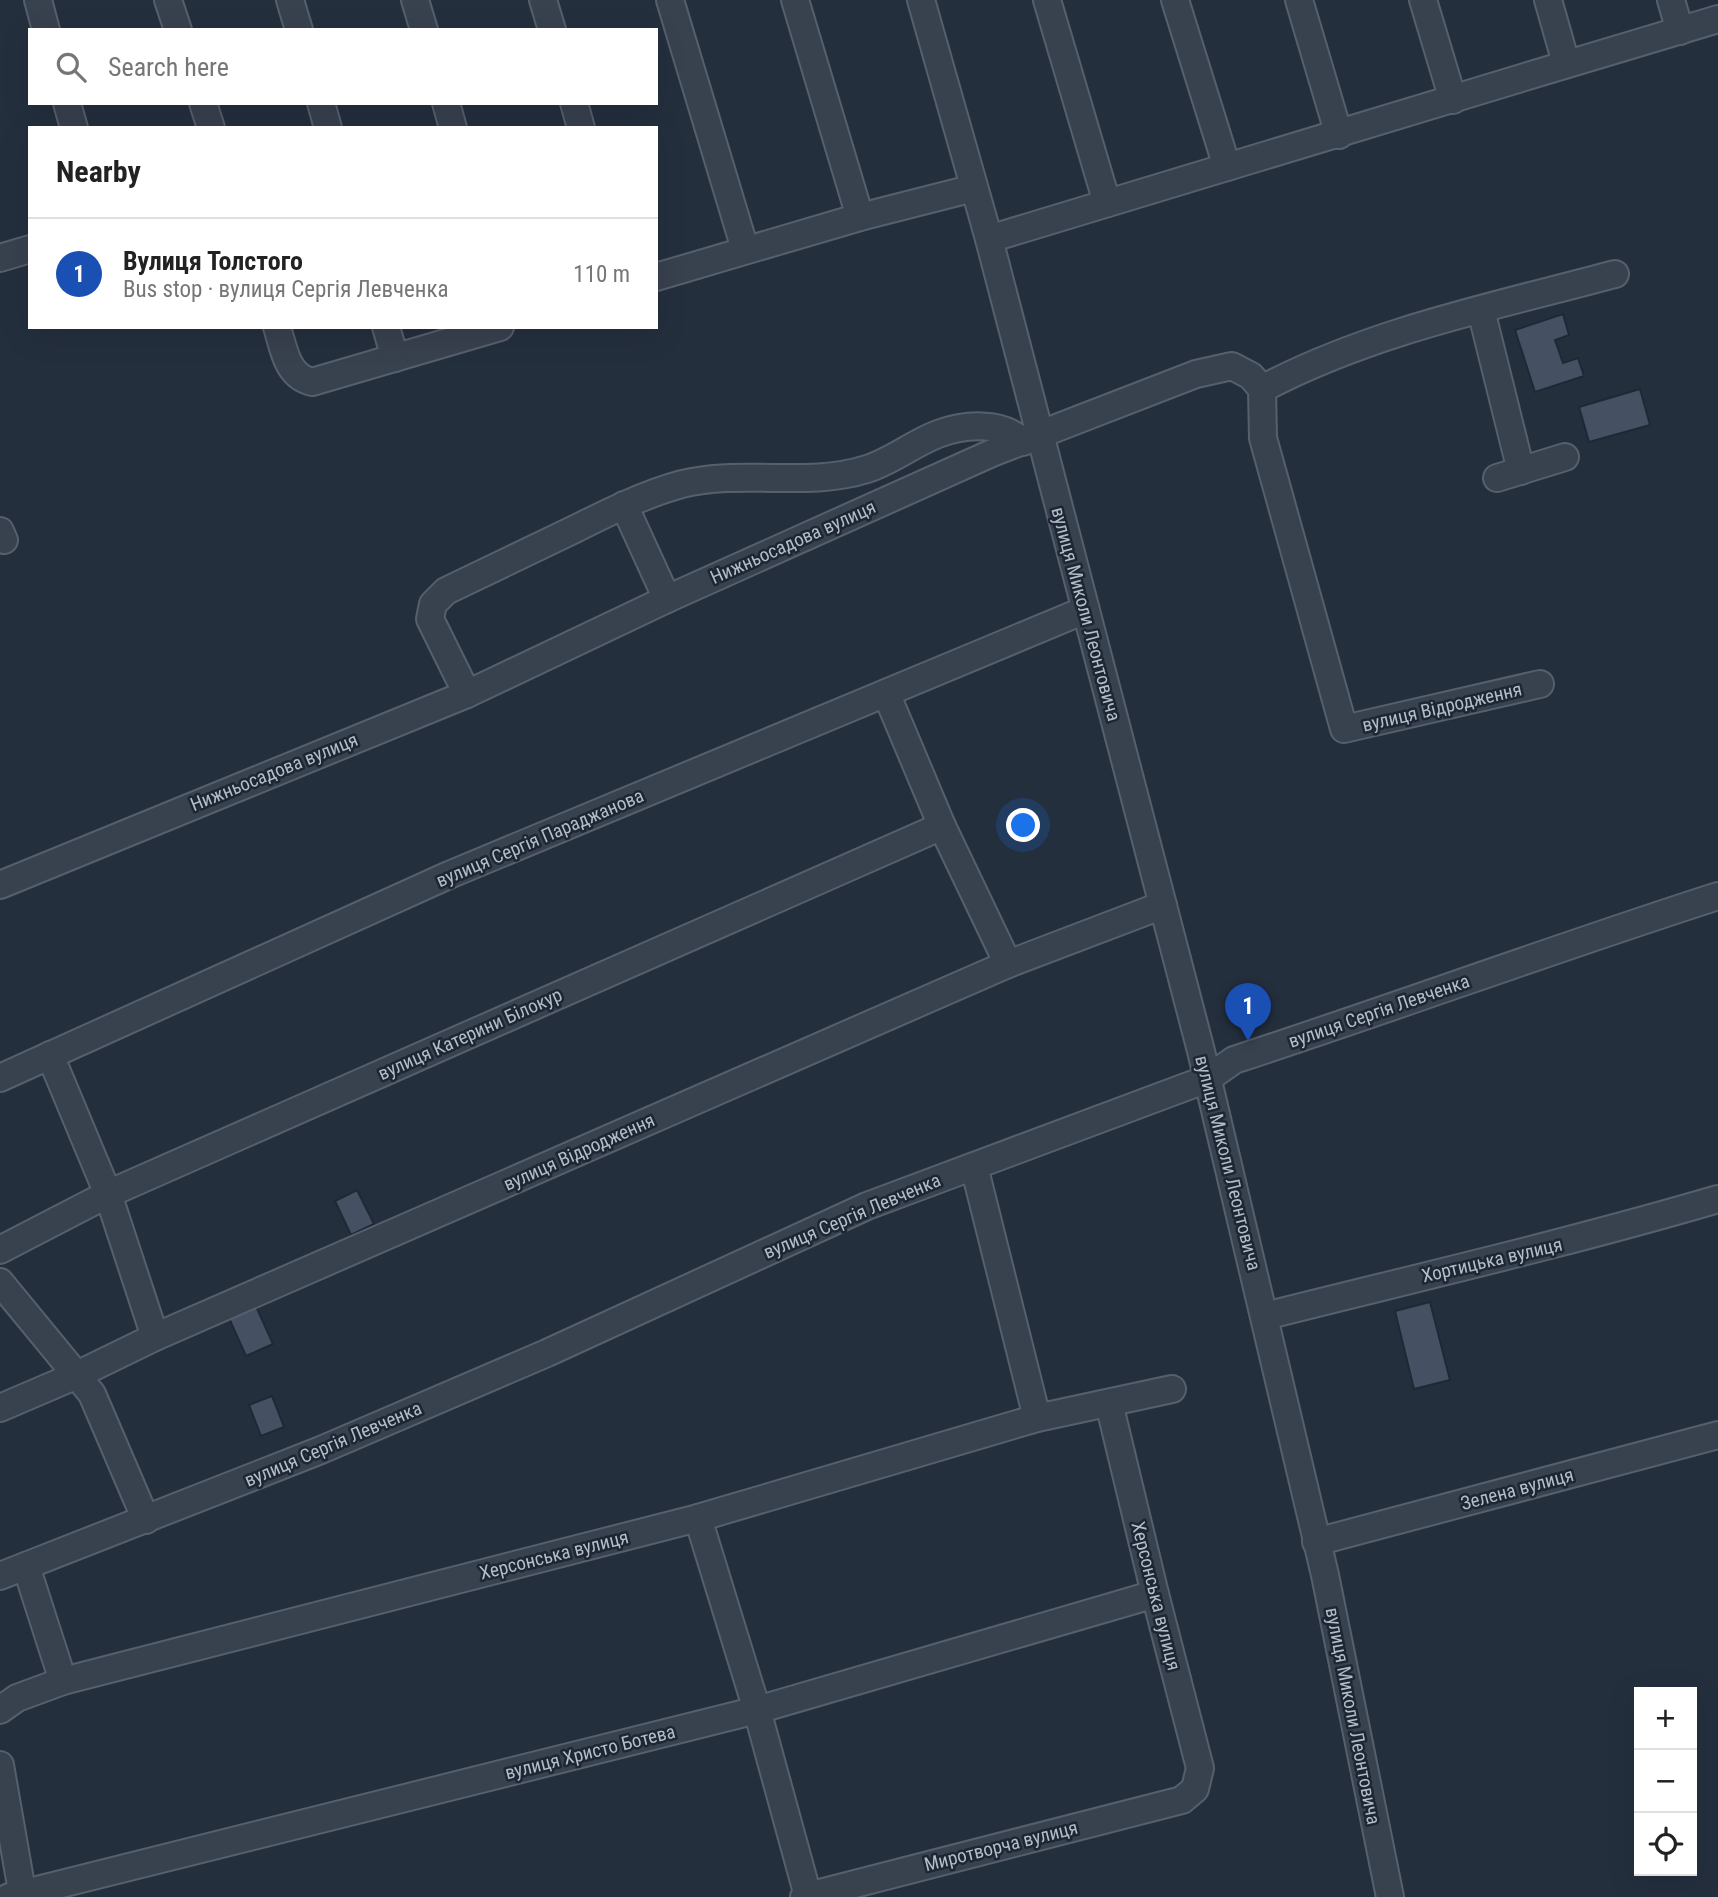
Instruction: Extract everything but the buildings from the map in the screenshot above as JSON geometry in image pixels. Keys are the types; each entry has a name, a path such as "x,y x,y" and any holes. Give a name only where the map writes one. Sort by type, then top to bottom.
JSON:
{"street":[{"path":"38,0 45,28"},
{"path":"168,0 177,28"},
{"path":"290,0 298,28"},
{"path":"415,0 423,28"},
{"path":"543,0 551,28"},
{"path":"670,0 745,249"},
{"path":"795,0 860,217"},
{"name":"вулиця Миколи Леонтовича","path":"921,0 989,239 1032,439 1085,610 1207,1079 1317,1542 1390,1897"},
{"path":"1047,0 1107,203"},
{"path":"1175,0 1227,167"},
{"path":"1299,0 1339,135"},
{"path":"1423,0 1453,100"},
{"path":"1548,0 1566,63"},
{"path":"1671,0 1680,31"},
{"path":"989,239 1718,19"},
{"path":"68,105 73,126"},
{"path":"204,105 210,126"},
{"path":"322,105 327,126"},
{"path":"447,105 452,126"},
{"path":"575,105 580,126"},
{"path":"658,276 745,249 974,188"},
{"path":"0,258 28,250"},
{"path":"1262,389 1306,366 1404,331 1615,274"},
{"path":"1481,310 1509,474 1565,457"},
{"path":"278,329 294,374 302,380 312,382 493,329"},
{"path":"387,329 395,358"},
{"name":"Нижньосадова вулиця","path":"0,885 467,694 667,599 992,453 1196,374 1232,366 1251,376 1262,389"},
{"name":"вулиця Відродження","path":"1262,389 1262,438 1344,729 1540,684"},
{"path":"467,694 430,619 433,604 446,591 624,505 681,484 715,479 825,477 867,469 939,433 968,427 1005,429 1032,439"},
{"path":"624,505 667,599"},
{"name":"вулиця Сергія Параджанова","path":"0,1078 449,875 1085,610"},
{"path":"886,693 943,826 1008,964"},
{"name":"вулиця Катерини Білокур","path":"0,1250 108,1194 943,826"},
{"name":"вулиця Сергія Левченка","path":"0,1576 321,1450 547,1353 866,1206 1207,1079 1234,1060 1440,991 1537,955 1718,896"},
{"name":"вулиця Відродження","path":"0,1408 155,1337 1008,964 1163,905"},
{"path":"50,1055 108,1194 155,1337"},
{"path":"974,1166 1037,1418"},
{"name":"Хортицька вулиця","path":"1265,1316 1592,1236 1718,1199"},
{"path":"0,1282 92,1394 146,1520"},
{"name":"Херсонська вулиця","path":"0,1710 17,1698 63,1681 698,1518 1037,1418 1172,1389"},
{"name":"Херсонська вулиця","path":"1110,1404 1154,1594 1200,1768 1195,1789"},
{"name":"Зелена вулиця","path":"1317,1542 1718,1436"},
{"path":"698,1518 757,1710 806,1896"},
{"path":"26,1566 63,1681"},
{"name":"вулиця Христо Ботева","path":"0,1765 18,1896 757,1710 1154,1594"},
{"name":"Миротворча вулиця","path":"806,1896 1182,1800 1195,1789"}],"place":[{"name":"Вулиця Толстого","path":"1248,1041"}]}
